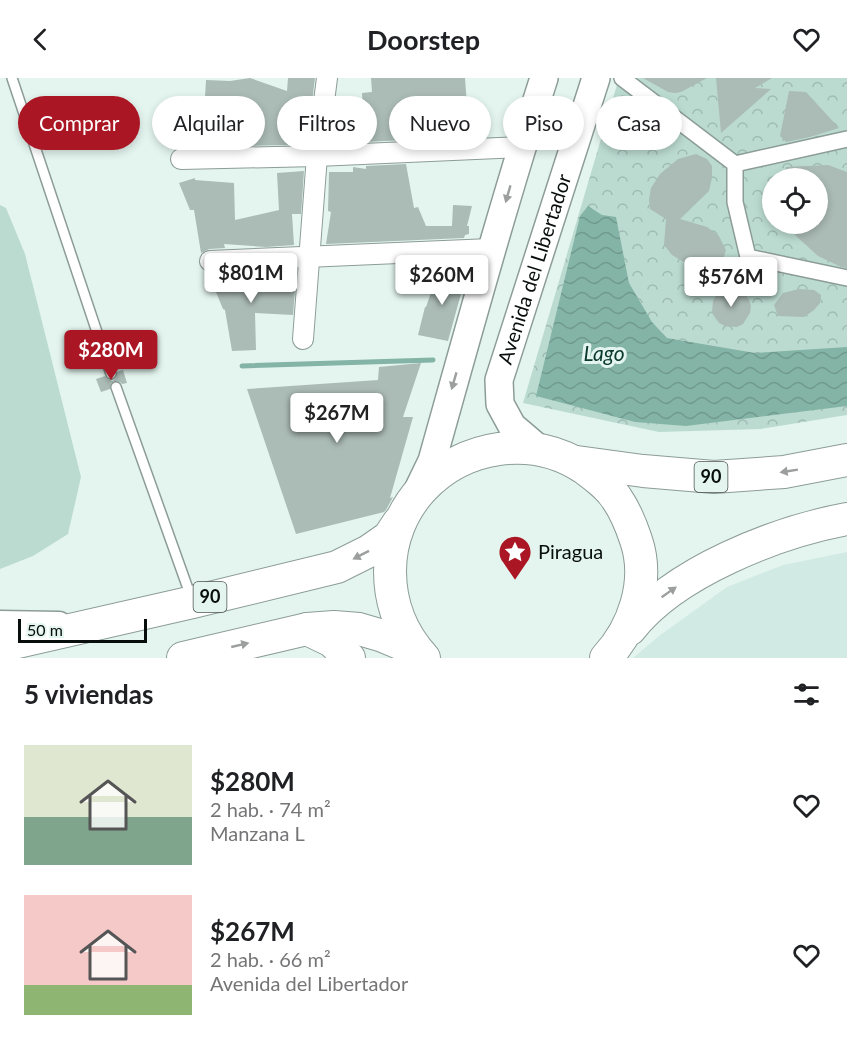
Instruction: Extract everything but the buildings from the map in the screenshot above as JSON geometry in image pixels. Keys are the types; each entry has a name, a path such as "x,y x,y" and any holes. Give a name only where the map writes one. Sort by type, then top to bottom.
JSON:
{"highway":[{"path":"420,654 404,630 395,608 390,585 390,561 394,538 409,506 440,472 470,455 493,449 516,447 540,449 575,462 597,477 616,497 630,520 638,546 641,573 638,600 629,626 610,653"},
{"name":"90","path":"575,462 714,477 784,472 847,460"},
{"name":"90","path":"0,645 337,567 369,551 389,537 409,506"},
{"path":"610,653 640,616 668,592 718,562 773,539 847,519"},
{"path":"183,658 307,629 333,627 359,629 383,636 420,654"},
{"path":"307,629 332,641 349,658"}],"main road":[{"path":"538,96 544,78"},
{"name":"Avenida del Libertador","path":"540,449 512,426 500,404 499,380 596,78"},
{"path":"409,506 432,461 521,150"}],"street":[{"path":"303,339 317,156 327,78"},
{"path":"622,78 735,164 847,139"},
{"path":"181,159 503,148"},
{"path":"735,164 735,202 748,257 847,278"},
{"path":"210,261 491,249"},
{"path":"0,623 91,624"}],"lane":[{"path":"12,78 111,374"},
{"path":"116,387 193,602"}],"shaded area":[{"path":"847,552 847,658 633,658 659,636 727,587 783,565"}],"green space":[{"path":"619,78 847,78 847,415 761,429 659,432 523,403 598,150 682,150 682,96 614,96"},
{"path":"0,205 6,208 25,254 81,477 68,534 33,556 0,569"}],"water":[{"name":"Lago","path":"588,206 602,215 616,217 629,283 652,322 667,338 755,353 847,347 847,406 686,426 635,422 536,396 580,216"}],"waterway":[{"path":"242,366 433,360"}],"place":[{"name":"Piragua","path":"515,581"}]}
